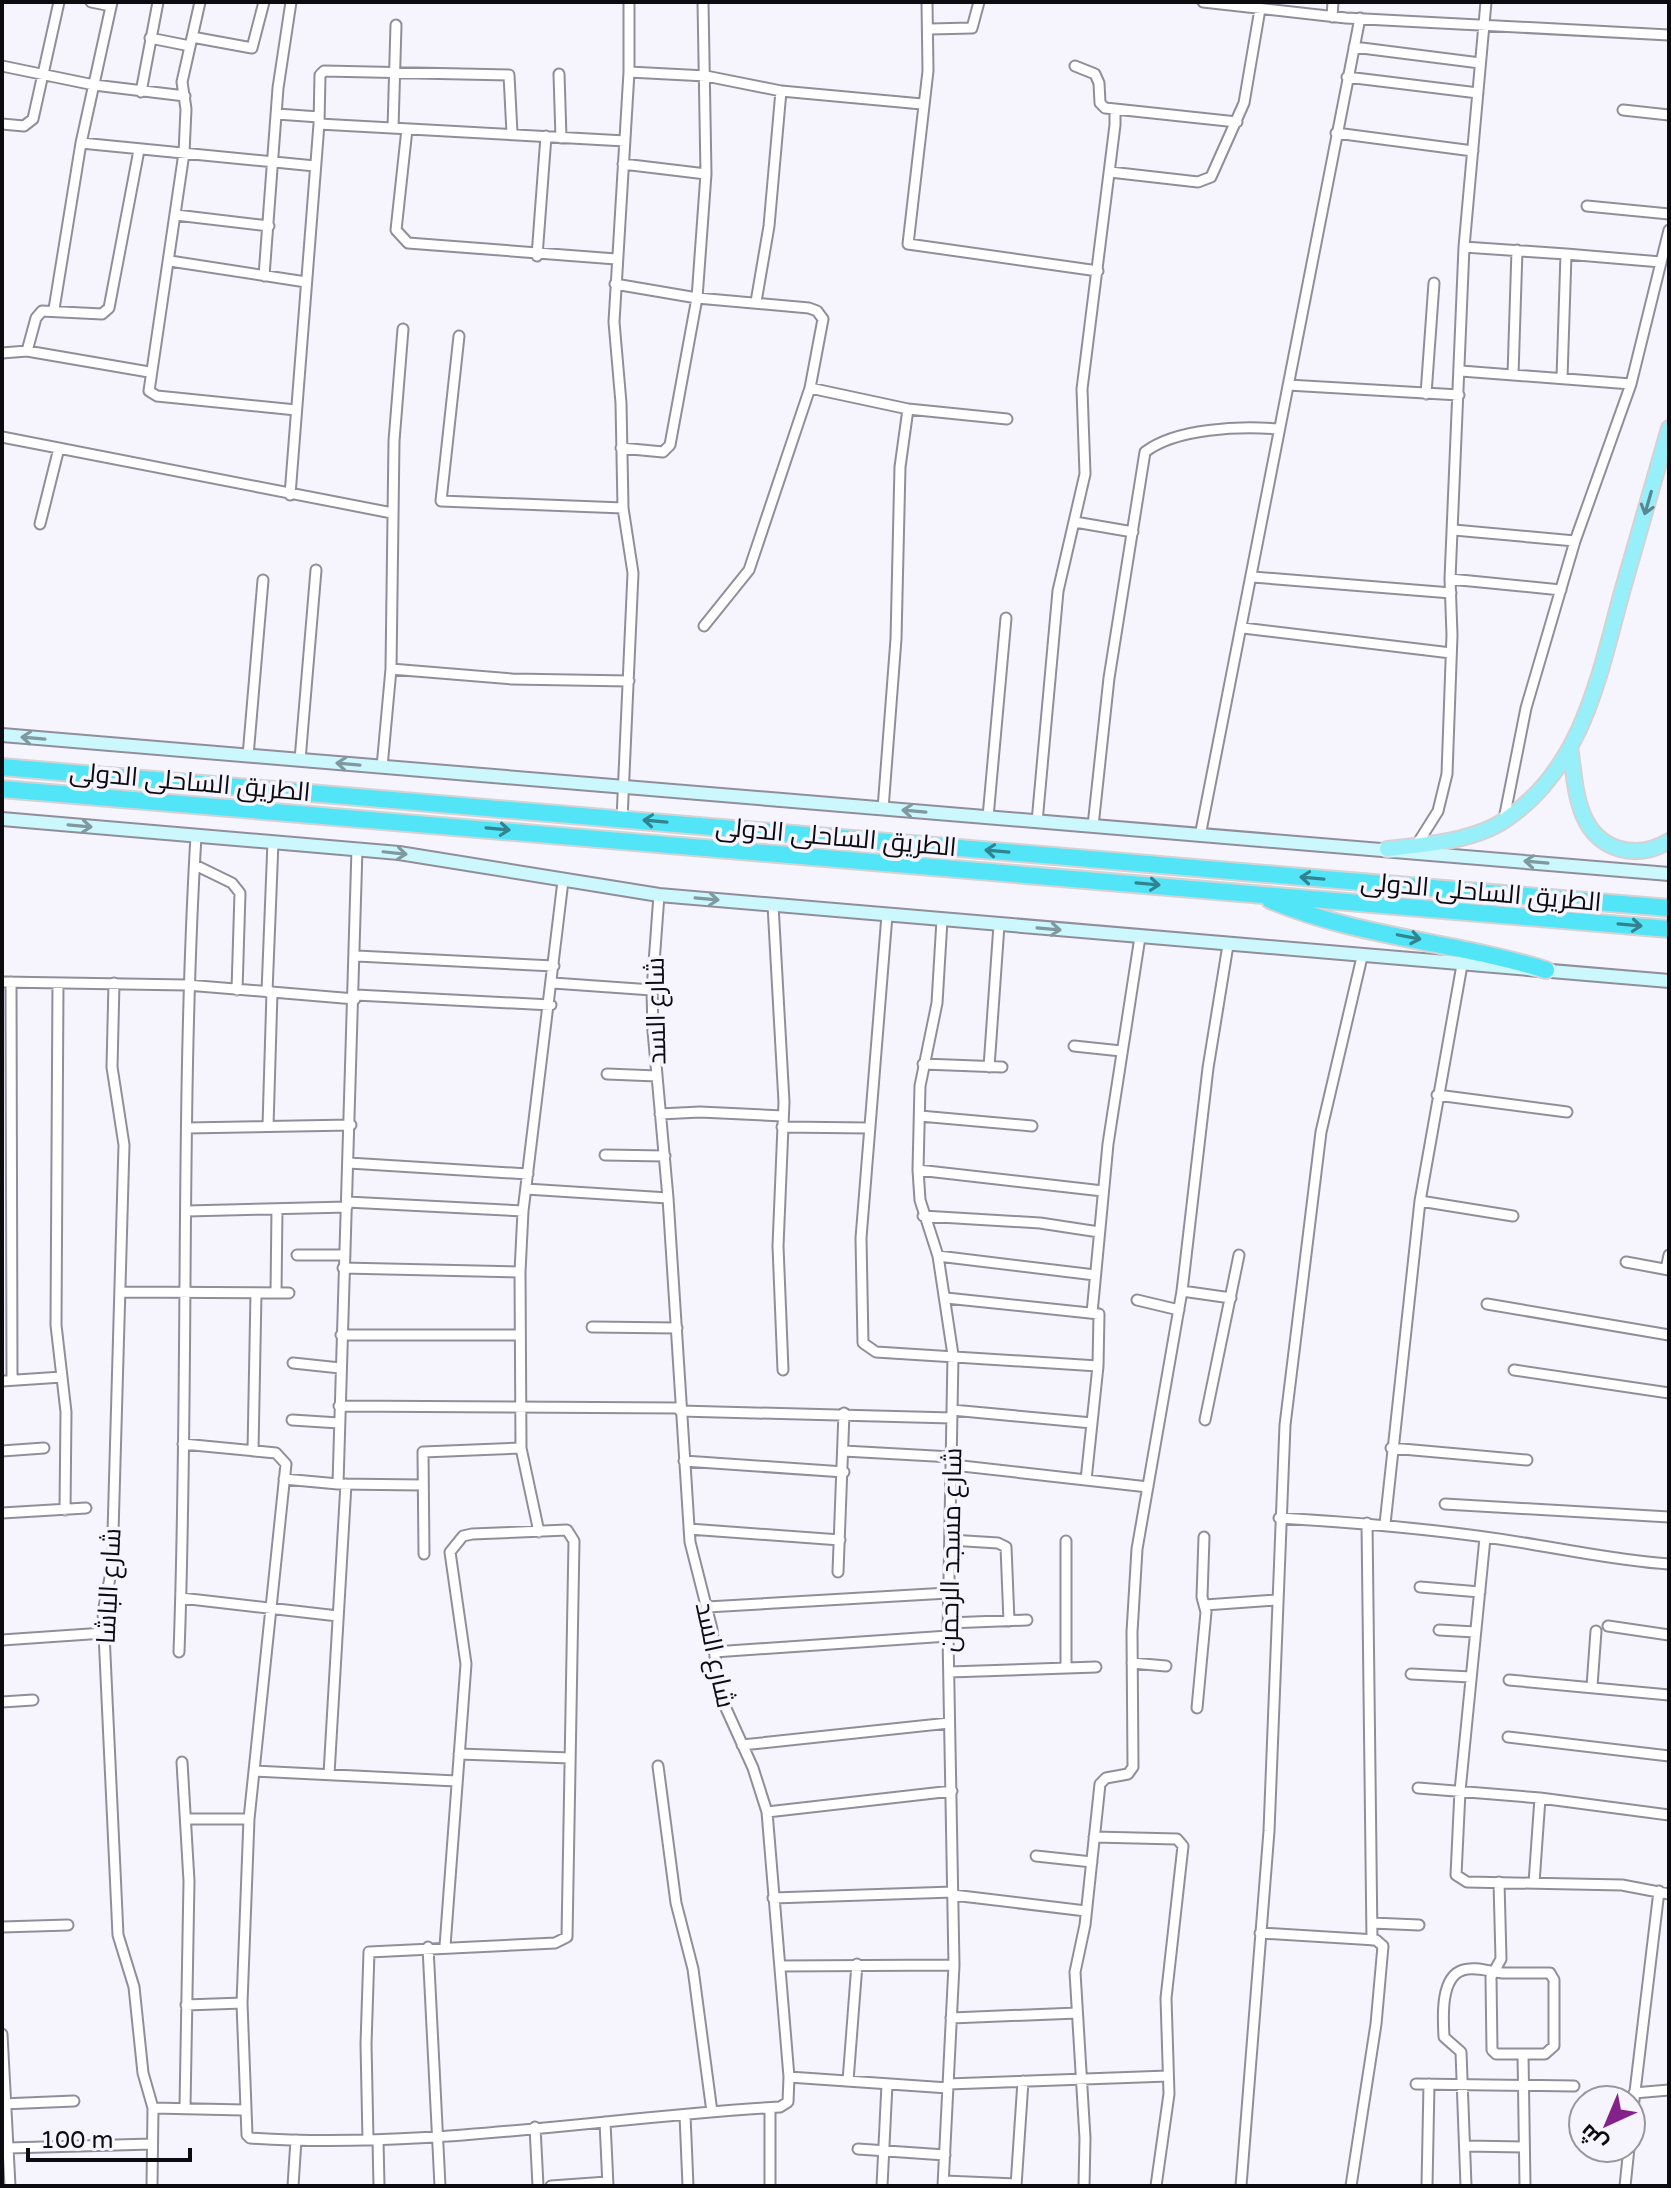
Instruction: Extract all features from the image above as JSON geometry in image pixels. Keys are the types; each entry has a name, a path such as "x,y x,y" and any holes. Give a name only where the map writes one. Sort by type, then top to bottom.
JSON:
{"highway":[{"name":"الطريق الساحلى الدولى","path":"2,767 1669,908"},
{"name":"الطريق الساحلى الدولى","path":"2,789 1669,929"},
{"path":"1254,893 1326,921 1453,945 1546,970"}],"main road":[{"path":"1387,849 1416,846 1503,821 1544,786 1570,747 1597,685 1669,428"},
{"path":"1570,747 1581,811 1594,834 1608,845 1634,851 1652,849 1669,841"}],"street":[{"path":"2,124 24,126 31,123 45,75 59,2"},
{"path":"54,309 81,143 112,4 91,2"},
{"path":"141,92 158,2"},
{"path":"200,2 182,82 185,96 184,153 170,261 149,372 149,391 157,396 296,410"},
{"path":"150,38 252,48 264,2"},
{"path":"264,276 277,114 291,2"},
{"path":"622,819 633,573 623,508 615,284 629,72 629,2"},
{"path":"621,448 663,452 670,445 697,298 706,174 703,2"},
{"path":"927,2 930,29 908,244 1098,271"},
{"path":"930,29 972,28 979,2"},
{"path":"1203,2 1332,17 1669,35"},
{"path":"1332,17 1333,2"},
{"path":"1416,846 1438,811 1446,783 1451,653 1450,579 1464,247 1486,2"},
{"path":"1110,172 1203,182 1211,177 1237,122 1249,84 1260,9"},
{"path":"1200,836 1360,18"},
{"path":"393,128 396,25"},
{"path":"1354,47 1480,63"},
{"path":"2,66 94,85 185,96"},
{"path":"1075,66 1088,68 1095,74 1101,106 1237,122"},
{"path":"290,495 321,72 509,75 512,133"},
{"path":"629,72 706,76 781,91 922,104"},
{"path":"559,74 561,138"},
{"path":"1347,77 1478,93"},
{"path":"756,302 769,226 781,91"},
{"path":"1037,822 1058,591 1085,474 1080,411 1115,109"},
{"path":"1623,110 1669,115"},
{"path":"277,114 393,128 625,141"},
{"path":"407,129 396,230 400,239 408,243 537,256 616,259"},
{"path":"1336,133 1473,151"},
{"path":"537,256 546,136"},
{"path":"81,143 315,166"},
{"path":"27,351 36,318 42,311 54,309 102,314 109,308 139,150"},
{"path":"623,164 706,174"},
{"path":"1587,206 1669,214"},
{"path":"176,215 269,226"},
{"path":"1503,821 1526,708 1575,541 1631,384 1669,230"},
{"path":"1464,247 1661,262"},
{"path":"1513,375 1517,250"},
{"path":"1562,378 1566,254"},
{"path":"170,261 306,282"},
{"path":"1426,394 1434,283"},
{"path":"615,284 697,298 809,308 821,315 810,388 749,570 704,626"},
{"path":"382,767 391,669 392,513 403,329"},
{"path":"459,336 441,501 623,508"},
{"path":"2,353 27,351 149,372"},
{"path":"1461,371 1631,384"},
{"path":"1288,385 1459,395"},
{"path":"810,388 908,409 1007,419"},
{"path":"883,809 896,639 900,467 908,409"},
{"path":"1093,826 1109,678 1143,457 1148,449 1217,428 1278,429"},
{"path":"3,441 59,448 392,513"},
{"path":"40,524 59,448"},
{"path":"1075,522 1133,532"},
{"path":"1454,530 1575,541"},
{"path":"300,760 316,570"},
{"path":"1253,577 1451,593"},
{"path":"1450,579 1561,590"},
{"path":"248,756 263,580"},
{"path":"988,817 1006,618"},
{"path":"1243,628 1451,653"},
{"path":"391,669 512,679 629,681"},
{"path":"2,735 1669,874"},
{"path":"2,819 357,849 451,860 659,895 1669,981"},
{"path":"179,1652 187,1292 187,985 196,836"},
{"path":"268,1126 273,842"},
{"path":"329,1774 342,1484 339,1406 356,997 357,849"},
{"path":"195,865 232,883 240,893 237,990"},
{"path":"539,1532 521,1448 520,1272 523,1211 551,1005 563,881"},
{"name":"شارع السد","path":"659,895 652,990 689,1529 693,1564 707,1607 719,1693 767,1812 789,2077"},
{"path":"773,905 782,1122 778,1246 783,1370"},
{"path":"887,915 861,1238 863,1343 876,1352 1098,1366"},
{"name":"شارع مسجد الرحمن","path":"942,920 937,1003 923,1064 918,1170 923,1216 938,1256 946,1298 953,1355 948,1636 954,1965 944,2184"},
{"path":"989,1067 999,925"},
{"path":"1092,1313 1103,1191 1140,937"},
{"path":"1084,2186 1082,2079 1075,1972 1086,1911 1100,1784 1110,1776 1128,1774 1133,1767 1134,1577 1182,1291 1208,1068 1228,945"},
{"path":"357,956 554,966"},
{"path":"1241,2186 1270,1817 1279,1518 1285,1425 1316,1167 1362,957"},
{"path":"1385,1524 1420,1201 1462,965"},
{"path":"62,1377 7,1380 6,982 187,985 356,997 551,1005"},
{"path":"58,983 56,1325 66,1412 65,1510"},
{"name":"شارع الباشا","path":"114,983 112,1067 124,1145 112,1568 104,1601 104,1633 118,1935 134,1987 143,2073 153,2108 152,2186"},
{"path":"553,983 652,990"},
{"path":"1074,1046 1121,1051"},
{"path":"923,1064 1002,1067"},
{"path":"607,1074 657,1076"},
{"path":"1437,1095 1567,1112"},
{"path":"660,1114 700,1112 869,1128"},
{"path":"920,1116 1032,1126"},
{"path":"187,1128 351,1125"},
{"path":"605,1155 665,1156"},
{"path":"349,1163 528,1174"},
{"path":"918,1170 1103,1191"},
{"path":"526,1189 668,1198"},
{"path":"1420,1201 1513,1216"},
{"path":"187,1211 347,1205 523,1211"},
{"path":"276,1293 277,1209"},
{"path":"923,1216 1040,1223 1099,1232"},
{"path":"297,1255 344,1255"},
{"path":"1205,1420 1239,1255"},
{"path":"1626,1262 1667,1269 1669,1255"},
{"path":"938,1256 1095,1275"},
{"path":"343,1268 520,1272"},
{"path":"1182,1291 1231,1298"},
{"path":"121,1292 289,1293"},
{"path":"253,1451 256,1293"},
{"path":"946,1298 1092,1313 1101,1319 1086,1480"},
{"path":"1137,1300 1179,1310"},
{"path":"1487,1304 1669,1335"},
{"path":"592,1327 677,1328"},
{"path":"341,1335 519,1335"},
{"path":"293,1363 340,1368"},
{"path":"1514,1370 1669,1393"},
{"path":"339,1406 952,1414 1092,1423"},
{"path":"838,1572 844,1413"},
{"path":"292,1420 339,1423"},
{"path":"183,1444 280,1455 286,1464 249,1819 242,2003 244,2129 250,2138 373,2140 770,2108 788,2102 789,2077 948,2086 1168,2076"},
{"path":"2,1451 44,1448"},
{"path":"424,1554 421,1457 425,1451 521,1448"},
{"path":"1391,1448 1527,1460"},
{"path":"844,1451 952,1461 1148,1487"},
{"path":"684,1461 844,1472"},
{"path":"284,1479 342,1484 422,1485"},
{"path":"1445,1504 1669,1517"},
{"path":"2,1513 86,1508"},
{"path":"1279,1518 1385,1524 1584,1556 1669,1564"},
{"path":"1367,1523 1372,1940"},
{"path":"689,1529 840,1540"},
{"path":"379,2186 373,2140 368,1955 374,1949 555,1943 567,1937 574,1541 567,1530 472,1534 463,1536 450,1552 466,1664 445,1946"},
{"path":"1197,1708 1205,1605 1202,1597 1204,1537"},
{"path":"1485,1538 1460,1791 1456,1875 1467,1882 1622,1885 1664,1892 1635,2084"},
{"path":"950,1540 998,1543 1006,1547 1009,1621"},
{"path":"1066,1541 1066,1667"},
{"path":"1420,1587 1480,1592"},
{"path":"707,1607 948,1593"},
{"path":"181,1598 338,1616"},
{"path":"1205,1605 1276,1600"},
{"path":"948,1623 1027,1620"},
{"path":"1608,1626 1669,1635"},
{"path":"1439,1630 1475,1632"},
{"path":"1592,1686 1596,1631"},
{"path":"2,1640 104,1633"},
{"path":"714,1652 948,1636"},
{"path":"1132,1663 1166,1666"},
{"path":"949,1672 1096,1667"},
{"path":"1411,1674 1471,1677"},
{"path":"1509,1680 1669,1695"},
{"path":"2,1702 33,1700"},
{"path":"742,1745 949,1723"},
{"path":"1508,1737 1669,1756"},
{"path":"459,1754 570,1758"},
{"path":"182,1762 186,1819 185,2107"},
{"path":"658,1766 676,1903 693,1969 712,2112"},
{"path":"254,1771 456,1781"},
{"path":"1418,1788 1540,1798 1669,1815"},
{"path":"767,1812 952,1791"},
{"path":"1534,1883 1540,1798"},
{"path":"186,1819 249,1819"},
{"path":"1094,1837 1170,1839 1182,1843 1166,1998 1169,2094 1156,2186"},
{"path":"1036,1856 1092,1862"},
{"path":"1466,2186 1460,2048 1449,2044 1444,2037 1444,2003 1457,1974 1463,1970 1493,1972 1550,1973 1554,1980 1553,2050 1545,2054 1496,2054 1492,2050 1493,1972 1501,1959 1499,1882"},
{"path":"773,1898 953,1893 1086,1911"},
{"path":"1372,1923 1419,1925"},
{"path":"2,1927 68,1925"},
{"path":"1260,1933 1380,1942 1383,1951 1351,2186"},
{"path":"428,1947 440,2186"},
{"path":"848,2081 857,1964"},
{"path":"781,1966 954,1965"},
{"path":"186,2005 242,2003"},
{"path":"951,2018 1077,2013"},
{"path":"2,2034 10,2186"},
{"path":"1523,2054 1525,2186"},
{"path":"944,2184 1016,2185 1023,2081"},
{"path":"882,2186 887,2084"},
{"path":"1416,2084 1567,2086"},
{"path":"1427,2186 1429,2084"},
{"path":"1647,2092 1669,2090"},
{"path":"4,2104 74,2101"},
{"path":"153,2108 244,2110"},
{"path":"770,2108 770,2186"},
{"path":"685,2115 688,2186"},
{"path":"551,2186 608,2184 605,2122"},
{"path":"535,2127 538,2186"},
{"path":"293,2186 296,2140"},
{"path":"8,2148 152,2144"},
{"path":"1465,2146 1524,2147"},
{"path":"858,2149 945,2155"},
{"path":"1625,2186 1627,2164"}]}
